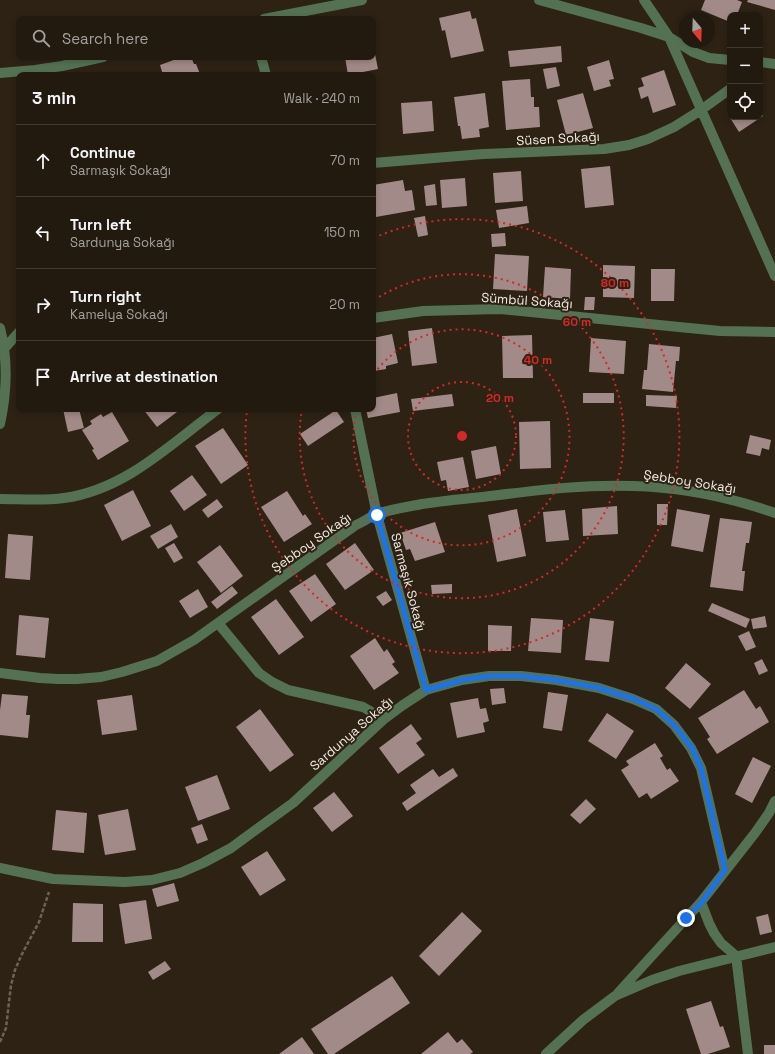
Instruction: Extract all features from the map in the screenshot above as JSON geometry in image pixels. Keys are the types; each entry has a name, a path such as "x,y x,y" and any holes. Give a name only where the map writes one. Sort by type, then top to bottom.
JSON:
{"street":[{"path":"279,16 362,0"},
{"path":"539,0 669,37 692,52 709,58 727,60"},
{"path":"644,0 669,37 775,276"},
{"path":"0,72 35,70 89,60"},
{"path":"262,60 265,72"},
{"name":"Süsen Sokağı","path":"376,163 483,154 604,149 629,145 648,139 674,127 727,91"},
{"name":"Sümbül Sokağı","path":"376,318 423,311 500,309 720,331 775,332"},
{"path":"0,328 4,348 6,373 6,391 0,424"},
{"path":"4,348 16,335"},
{"path":"0,498 45,500 65,498 92,491 115,482 138,469 214,412"},
{"name":"Sarmaşık Sokağı","path":"356,412 377,515 426,690"},
{"name":"Şebboy Sokağı","path":"0,673 58,679 77,679 101,677 157,661 194,640 356,525 377,515 393,510 432,503 543,490 602,486 632,486 664,488 713,495 759,507 775,513"},
{"path":"218,623 259,673 272,682 288,690 363,707 384,719"},
{"name":"Sardunya Sokağı","path":"0,868 53,879 125,882 152,880 180,873 231,848 293,803 384,719 426,690 462,680 489,676 521,676 556,680 599,688 634,699 656,709 674,725 692,748 701,768 725,870"},
{"path":"546,1054 583,1020 615,996 702,902 725,870 755,833 769,813 775,801"},
{"path":"702,902 714,933 721,943 736,956 748,1054"},
{"path":"615,996 652,980 679,971 775,947"}],"path":[{"path":"0,1042 6,1028 15,970 39,922 53,879"}],"building":[{"path":"705,0 737,0 742,2 738,12 727,12 727,21 715,16 715,12 706,12 701,10"},
{"path":"748,0 775,0 775,10 747,2"},
{"path":"470,11 472,19 476,18 484,51 451,58 445,30 442,31 439,18"},
{"path":"561,46 562,62 510,67 508,51"},
{"path":"376,59 378,69 363,72 348,72 346,60"},
{"path":"174,60 192,60 194,64 196,64 199,72 162,72 160,65"},
{"path":"609,60 614,79 609,80 611,86 594,91 587,67"},
{"path":"556,67 560,86 547,89 543,69"},
{"path":"664,70 676,105 653,113 648,96 641,99 638,88 644,86 641,78"},
{"path":"530,79 531,97 534,97 534,107 539,107 540,127 506,130 502,81"},
{"path":"485,93 489,127 479,129 480,137 462,139 460,126 458,126 454,97"},
{"path":"583,93 593,128 566,135 557,100"},
{"path":"432,101 434,131 403,134 401,103"},
{"path":"731,120 757,120 739,132"},
{"path":"610,166 614,205 585,208 581,169"},
{"path":"521,171 523,201 495,203 493,173"},
{"path":"465,178 467,206 442,208 440,180"},
{"path":"403,180 405,191 412,190 415,210 376,217 376,184"},
{"path":"435,184 437,205 426,206 424,186"},
{"path":"527,206 529,223 499,228 496,210"},
{"path":"425,216 428,235 418,237 414,218"},
{"path":"505,233 506,246 492,247 491,234"},
{"path":"495,254 529,256 527,291 493,289"},
{"path":"603,265 635,266 634,298 603,297"},
{"path":"545,267 571,269 570,299 543,297"},
{"path":"651,269 675,269 674,301 651,301"},
{"path":"585,297 595,297 594,310 584,310"},
{"path":"432,328 437,363 412,366 408,331"},
{"path":"392,334 398,363 386,366 386,369 376,371 376,337"},
{"path":"532,335 533,378 503,378 502,336"},
{"path":"591,338 626,341 624,374 589,372"},
{"path":"649,344 680,347 679,361 676,361 673,392 642,389 644,370 647,370"},
{"path":"397,393 400,412 368,418 367,412 376,412 376,397"},
{"path":"583,393 614,393 614,403 583,403"},
{"path":"452,394 454,406 413,411 411,399"},
{"path":"646,395 677,396 676,408 646,406"},
{"path":"64,412 80,412 84,428 68,432"},
{"path":"112,412 129,441 98,460 92,450 94,449 82,430 92,424 90,421 101,414 103,417"},
{"path":"145,412 177,412 157,427"},
{"path":"333,412 337,412 344,422 308,446 300,434"},
{"path":"550,421 551,468 520,469 519,422"},
{"path":"223,428 248,465 221,484 195,446"},
{"path":"750,435 771,440 769,450 762,448 760,456 746,453"},
{"path":"496,446 501,474 476,479 471,451"},
{"path":"463,457 469,487 448,491 446,480 441,481 437,462"},
{"path":"192,475 207,495 184,511 170,491"},
{"path":"133,490 151,526 122,541 104,505"},
{"path":"287,491 303,516 305,514 312,524 284,542 261,507"},
{"path":"217,499 223,507 208,518 202,510"},
{"path":"657,504 668,504 667,525 657,525"},
{"path":"617,506 618,534 583,536 582,509"},
{"path":"517,509 526,556 497,562 488,515"},
{"path":"677,509 710,515 703,552 671,546"},
{"path":"565,510 569,540 546,542 543,512"},
{"path":"720,518 752,522 749,543 746,543 742,571 745,571 743,591 710,587"},
{"path":"435,522 445,552 415,561 410,549 406,550 400,533"},
{"path":"171,524 178,537 158,549 150,536"},
{"path":"8,534 33,536 30,580 5,578"},
{"path":"174,543 183,558 174,563 165,548"},
{"path":"355,543 374,570 345,590 326,564"},
{"path":"220,545 243,576 221,593 197,562"},
{"path":"315,574 336,604 311,622 289,591"},
{"path":"452,584 452,593 432,594 431,585"},
{"path":"232,586 238,593 217,609 211,602"},
{"path":"198,589 208,607 190,618 179,601"},
{"path":"386,591 392,600 383,606 376,597"},
{"path":"276,599 304,637 279,655 251,617"},
{"path":"712,603 750,619 746,628 708,611"},
{"path":"19,615 49,618 45,658 16,655"},
{"path":"765,616 767,627 753,629 751,619"},
{"path":"531,618 563,620 561,653 528,651"},
{"path":"590,618 614,621 609,662 585,660"},
{"path":"488,625 512,626 511,651 488,651"},
{"path":"749,631 756,647 746,651 738,636"},
{"path":"375,638 384,652 387,649 395,662 392,664 399,673 374,690 350,656"},
{"path":"762,659 768,671 759,675 754,663"},
{"path":"686,663 711,684 690,709 665,688"},
{"path":"504,688 506,703 492,705 490,689"},
{"path":"744,690 756,709 760,706 769,722 717,754 707,739 710,737 698,718"},
{"path":"548,692 568,695 562,731 543,728"},
{"path":"2,694 28,696 26,715 30,715 28,738 0,735 0,710"},
{"path":"132,695 137,730 102,735 97,700"},
{"path":"478,698 480,709 486,708 489,721 483,723 485,732 457,738 450,703"},
{"path":"260,709 294,755 270,772 236,727"},
{"path":"607,713 634,731 616,759 588,741"},
{"path":"411,724 422,739 416,743 425,755 398,774 379,748"},
{"path":"655,743 663,756 660,758 667,770 670,768 679,781 651,799 647,793 639,798 621,770 629,765 626,761"},
{"path":"753,757 771,766 752,803 735,794"},
{"path":"453,768 458,776 407,811 402,803 416,793 410,785 433,769 439,777"},
{"path":"217,775 230,809 198,821 185,787"},
{"path":"334,792 353,816 332,832 313,808"},
{"path":"586,799 596,809 580,824 570,815"},
{"path":"128,809 136,850 105,855 98,815"},
{"path":"56,810 87,813 84,853 52,850"},
{"path":"202,824 208,840 197,844 191,828"},
{"path":"267,851 286,880 260,896 241,867"},
{"path":"174,883 179,901 157,907 152,889"},
{"path":"146,900 152,939 125,944 119,904"},
{"path":"73,903 103,904 103,942 72,942"},
{"path":"462,912 482,931 439,976 419,956"},
{"path":"768,914 772,932 760,935 756,917"},
{"path":"165,961 171,969 153,980 148,972"},
{"path":"392,976 410,1003 334,1054 328,1054 311,1029"},
{"path":"711,1001 720,1027 723,1026 730,1047 708,1054 701,1054 686,1009"},
{"path":"448,1032 457,1043 462,1039 473,1052 470,1054 421,1054"},
{"path":"302,1037 314,1054 279,1054"},
{"path":"764,1045 775,1045 775,1054 764,1054"}],"route":[{"path":"377,515 426,690 462,680 489,676 521,676 556,680 599,688 634,699 656,709 674,725 692,748 701,768 725,870 702,902 686,918"}]}
